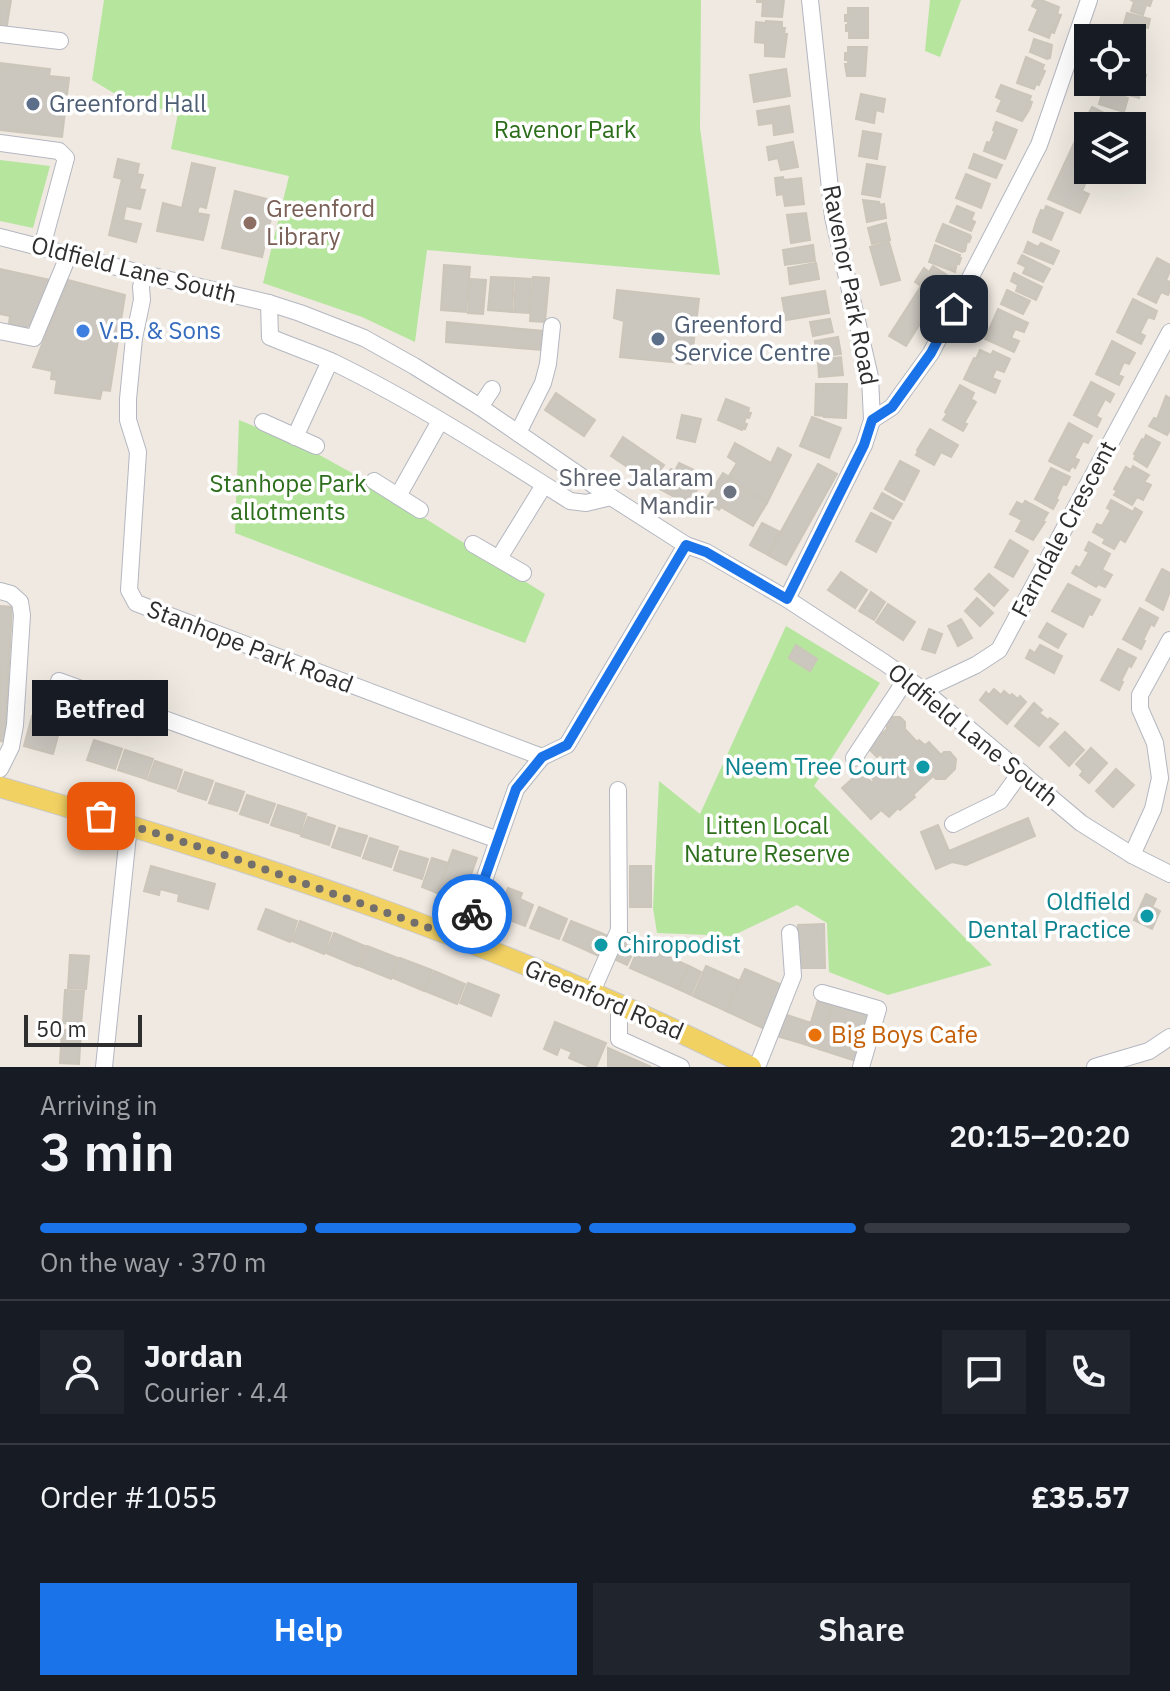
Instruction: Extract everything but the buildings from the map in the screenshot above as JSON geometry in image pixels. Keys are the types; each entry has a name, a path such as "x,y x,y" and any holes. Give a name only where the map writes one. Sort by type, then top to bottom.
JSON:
{"main road":[{"name":"Greenford Road","path":"0,787 222,854 463,940 619,1006 745,1066"}],"street":[{"name":"Ravenor Park Road","path":"787,599 864,445 872,420 870,377 833,217 810,0"},
{"path":"872,420 892,407 931,353 949,320 1039,145 1089,0"},
{"path":"0,34 60,41"},
{"path":"0,143 59,151 66,158 42,247"},
{"name":"Oldfield Lane South","path":"0,237 269,303 364,338 480,407 686,545 706,552 787,599 907,678 1081,823 1132,855 1170,874"},
{"path":"0,331 34,338 69,254"},
{"name":"Stanhope Park Road","path":"144,274 128,399 128,420 138,452 129,590 136,603 542,757"},
{"name":"Oldfield Lane South","path":"269,303 270,337 376,384 570,501 586,503 611,497"},
{"path":"518,433 543,383 552,326"},
{"name":"Farndale Crescent","path":"923,690 976,665 999,650 1170,332"},
{"path":"295,437 330,361"},
{"path":"480,407 492,389"},
{"path":"398,496 440,421"},
{"path":"263,422 316,446"},
{"path":"374,481 420,510"},
{"path":"499,558 544,485"},
{"path":"473,544 523,573"},
{"path":"463,940 516,789 542,757 567,745 686,545"},
{"path":"0,591 11,594 20,602 22,615 15,725 11,747 2,765"},
{"path":"1132,855 1153,809 1160,778 1155,743 1140,709 1140,695 1170,640"},
{"path":"854,758 907,678"},
{"path":"59,681 498,840"},
{"path":"953,824 1000,801 1021,772"},
{"path":"591,994 619,930 618,790"},
{"path":"104,1067 129,825"},
{"path":"745,1066 793,976 790,933"},
{"path":"822,993 878,1009 861,1067"},
{"path":"619,1006 619,1039 681,1067"},
{"path":"1095,1067 1149,1051 1170,1037"}],"green space":[{"name":"Ravenor Park","path":"104,0 701,0 700,128 720,275 427,250 415,342 362,317 263,283 289,176 171,149 178,113 127,101 92,80"},
{"path":"930,0 961,0 940,57 925,51"},
{"path":"0,160 50,166 33,228 0,221"},
{"name":"Stanhope Park allotments","path":"239,420 305,447 361,478 545,594 525,643 235,533"},
{"name":"Litten Local Nature Reserve","path":"786,626 880,683 814,786 992,965 888,995 829,972 827,923 797,905 732,936 657,933 653,908 659,781 700,814"}],"way so far":[{"path":"101,816 222,854 463,940 472,914"}],"place":[{"name":"Greenford Hall","path":"33,104"},
{"name":"Greenford Library","path":"250,223"},
{"name":"V.B. & Sons","path":"83,331"},
{"name":"Greenford Service Centre","path":"658,339"},
{"name":"Shree Jalaram Mandir","path":"730,492"},
{"name":"Neem Tree Court","path":"923,767"},
{"name":"Betfred","path":"101,816"},
{"name":"Oldfield Dental Practice","path":"1147,916"},
{"name":"Chiropodist","path":"601,945"},
{"name":"Big Boys Cafe","path":"815,1035"}],"route":[{"path":"472,914 516,789 542,757 567,745 686,545 706,552 787,599 864,445 872,420 892,407 931,353 954,309"}]}
